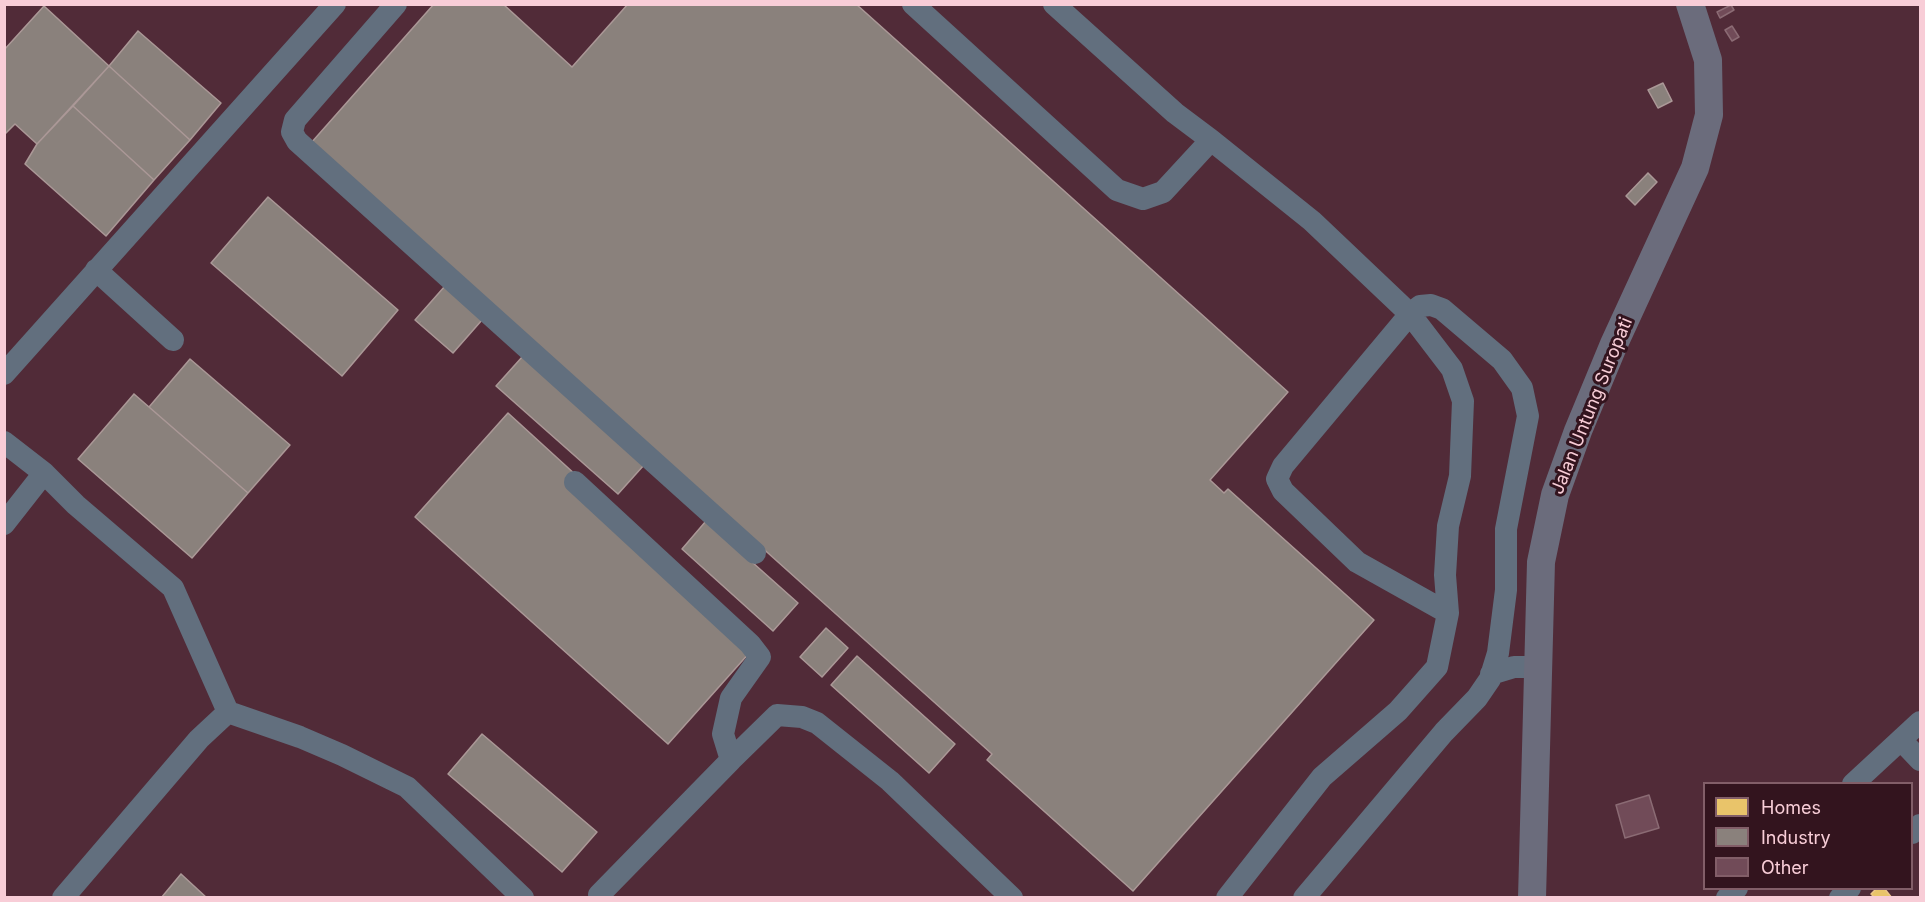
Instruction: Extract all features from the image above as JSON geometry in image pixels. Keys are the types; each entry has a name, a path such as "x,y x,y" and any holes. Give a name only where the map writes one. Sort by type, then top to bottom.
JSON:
{"main road":[{"name":"Jalan Untung Suropati","path":"1532,897 1541,562 1555,495 1578,431 1614,344 1695,168 1709,115 1708,60 1690,4"}],"street":[{"path":"4,374 335,4"},
{"path":"396,4 295,120 292,132 297,141 755,553"},
{"path":"913,4 1117,190 1143,200 1163,192 1211,140"},
{"path":"1054,4 1175,113 1312,220 1410,314 1452,369 1463,401 1460,476 1448,526 1445,575 1448,613 1437,667 1398,711 1322,777 1227,897"},
{"path":"96,270 173,340"},
{"path":"1304,897 1444,732 1477,698 1491,674 1498,653 1506,590 1506,529 1528,416 1522,388 1502,360 1442,309 1431,305 1420,306 1410,314 1283,466 1277,479 1283,491 1357,562 1448,613"},
{"path":"4,442 44,474 76,505 173,588 228,712 300,737 407,787 523,897"},
{"path":"4,524 44,474"},
{"path":"575,482 750,644 760,657 731,698 723,734 731,760"},
{"path":"1506,590 1540,586"},
{"path":"1491,674 1514,667 1538,667"},
{"path":"63,897 199,739 228,712"},
{"path":"599,897 777,715 802,717 817,723 890,781 1012,897"},
{"path":"1854,782 1920,722"},
{"path":"1901,740 1920,760"}],"building: Homes":[{"path":"1875,890 1886,890 1892,898 1875,898 1871,894"}],"building: Industry":[{"path":"434,4 503,4 572,67 628,4 856,4 1288,392 1210,480 1224,493 1228,489 1374,620 1133,891 987,760 992,754 311,143"},
{"path":"44,6 109,66 37,144 15,124 4,135 4,50"},
{"path":"138,31 221,103 190,140 109,66"},
{"path":"109,66 190,140 154,180 73,106"},
{"path":"1663,83 1672,101 1658,108 1648,90"},
{"path":"73,106 154,180 106,236 25,164 37,144"},
{"path":"1648,173 1657,182 1635,205 1626,196"},
{"path":"268,197 398,310 342,376 211,263"},
{"path":"445,286 482,320 453,353 415,320"},
{"path":"523,356 644,465 618,494 496,386"},
{"path":"190,359 290,445 248,493 149,407"},
{"path":"134,394 248,493 192,558 78,459"},
{"path":"508,413 577,476 751,651 668,744 415,517"},
{"path":"706,521 798,603 773,631 682,549"},
{"path":"826,628 848,648 822,677 800,657"},
{"path":"857,656 955,744 929,773 831,685"},
{"path":"482,734 597,832 562,872 448,774"},
{"path":"181,874 207,898 161,898"}],"building: Other":[{"path":"1731,5 1734,10 1720,18 1717,12"},
{"path":"1732,26 1739,37 1732,41 1725,30"},
{"path":"1649,795 1659,828 1625,838 1616,805"}]}
